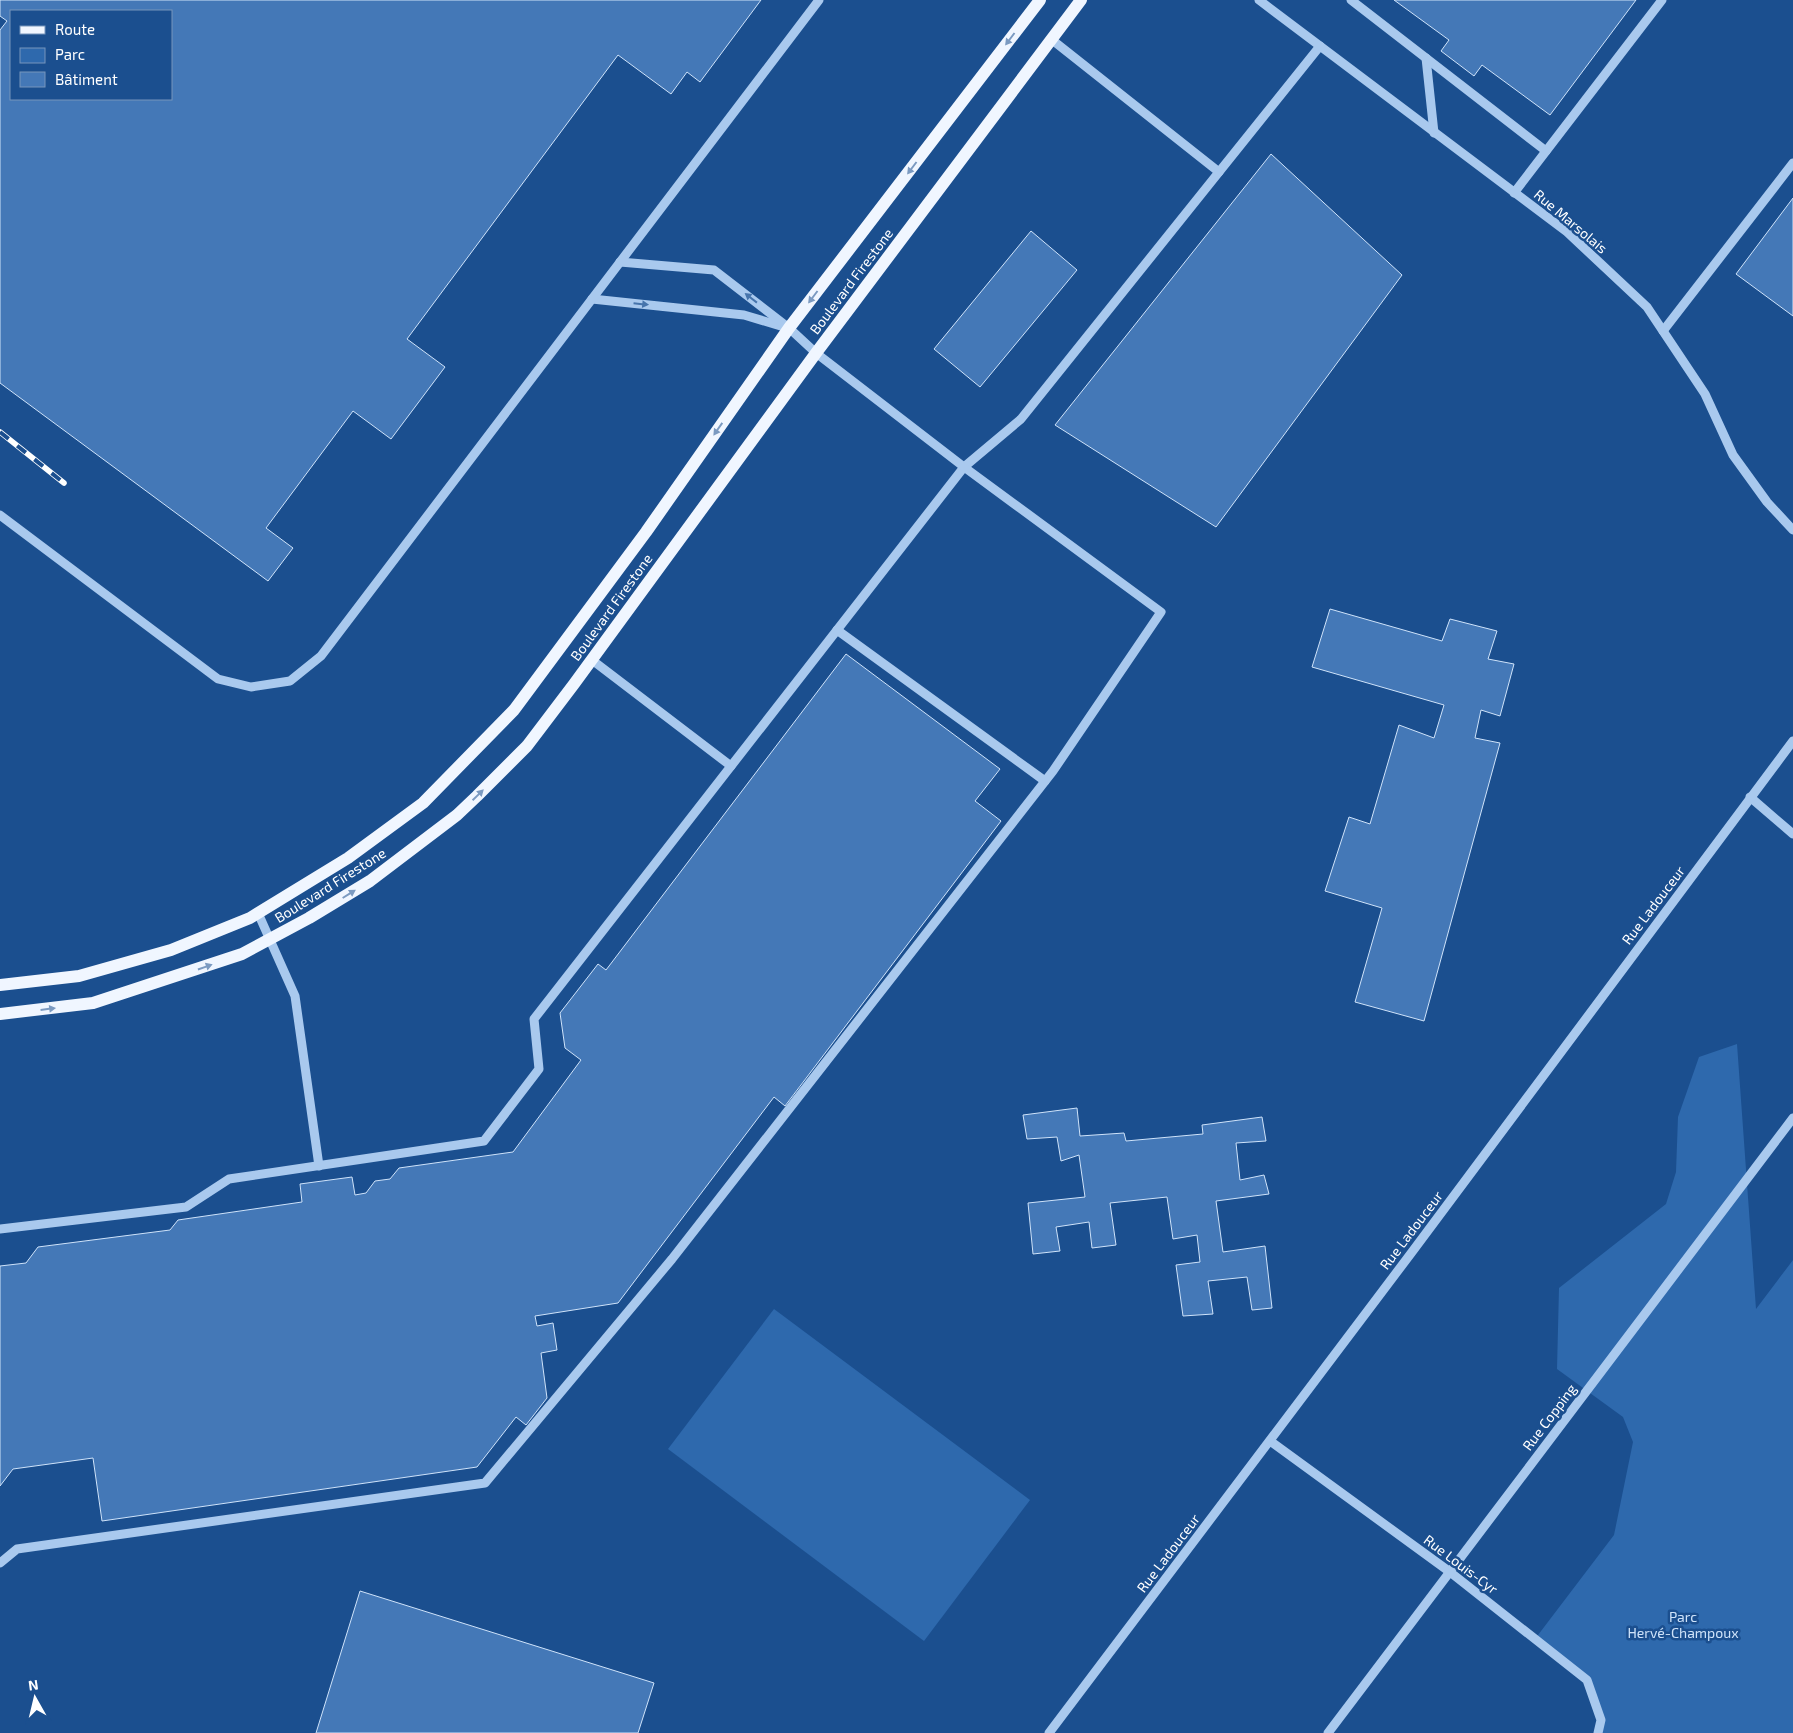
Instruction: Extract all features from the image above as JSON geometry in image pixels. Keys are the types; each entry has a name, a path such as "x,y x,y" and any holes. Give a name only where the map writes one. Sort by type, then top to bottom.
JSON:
{"main road":[{"name":"Boulevard Firestone","path":"0,985 79,976 171,950 258,913 348,858 423,803 514,710 646,532 789,328 1040,0"},
{"name":"Boulevard Firestone","path":"0,1014 93,1003 242,954 370,881 458,814 527,746 816,353 1080,0"}],"street":[{"path":"0,515 218,678 251,688 290,681 321,656 819,0"},
{"name":"Rue Marsolais","path":"1260,0 1574,239 1647,307 1705,394 1733,455 1767,502 1793,530"},
{"path":"1351,0 1546,151"},
{"path":"1514,193 1662,0"},
{"path":"1051,39 1219,172"},
{"path":"0,1229 186,1207 228,1179 484,1142 539,1069 534,1019 964,467 1022,419 1320,46"},
{"path":"1426,58 1434,133"},
{"path":"1663,331 1793,164"},
{"path":"0,1563 17,1549 485,1483 672,1259 1045,781 1161,612 964,467 816,353 789,328 714,270 620,262"},
{"path":"592,299 744,315 789,328"},
{"path":"837,630 1045,781"},
{"path":"592,660 731,766"},
{"name":"Rue Ladouceur","path":"1049,1733 1793,742"},
{"path":"1750,797 1793,834"},
{"path":"258,913 295,996 319,1166"},
{"name":"Rue Copping","path":"1328,1733 1793,1118"},
{"name":"Rue Louis-Cyr","path":"1270,1441 1450,1572 1587,1680 1601,1720 1598,1733"}],"green space":[{"name":"Parc Hervé-Champoux","path":"1737,1044 1756,1309 1793,1260 1793,1733 1598,1733 1601,1720 1587,1680 1535,1639 1614,1535 1633,1442 1623,1417 1557,1369 1559,1288 1666,1204 1676,1172 1678,1117 1699,1057"},
{"path":"774,1309 1030,1500 924,1641 668,1449"}],"building":[{"path":"0,0 761,0 700,82 687,72 671,94 618,55 407,339 445,367 391,439 353,411 266,528 293,548 268,581 0,383 0,30 7,21 0,16"},
{"path":"1394,0 1636,0 1550,115 1482,65 1474,76 1441,51 1449,40"},
{"path":"1271,154 1402,275 1216,527 1055,425"},
{"path":"1793,198 1793,316 1736,274"},
{"path":"1031,231 1077,270 980,387 934,349"},
{"path":"1330,609 1442,641 1450,619 1497,631 1488,659 1514,664 1500,716 1481,710 1475,738 1500,743 1424,1021 1355,1002 1382,908 1325,891 1349,817 1370,824 1399,725 1434,738 1444,705 1312,667"},
{"path":"846,654 1000,769 975,801 1001,821 785,1106 774,1097 618,1303 535,1316 537,1326 553,1323 557,1350 541,1353 547,1398 526,1425 516,1417 477,1467 102,1521 93,1458 13,1469 0,1486 0,1266 26,1263 38,1247 170,1230 178,1220 302,1202 300,1184 352,1177 355,1195 366,1193 375,1181 390,1179 399,1168 513,1152 581,1060 565,1048 560,1013 598,964 606,970"},
{"path":"1077,1108 1080,1136 1124,1133 1126,1141 1203,1134 1202,1125 1262,1117 1266,1141 1236,1143 1240,1180 1264,1175 1269,1194 1216,1201 1223,1252 1265,1246 1272,1308 1252,1310 1247,1277 1208,1281 1213,1314 1183,1316 1176,1265 1200,1262 1197,1235 1173,1239 1167,1197 1110,1203 1116,1245 1092,1248 1089,1222 1056,1227 1060,1251 1033,1254 1028,1203 1085,1197 1079,1155 1061,1161 1057,1137 1027,1139 1023,1115"},
{"path":"360,1591 654,1683 638,1733 316,1733"}],"railway":[{"path":"0,432 64,483"}]}
